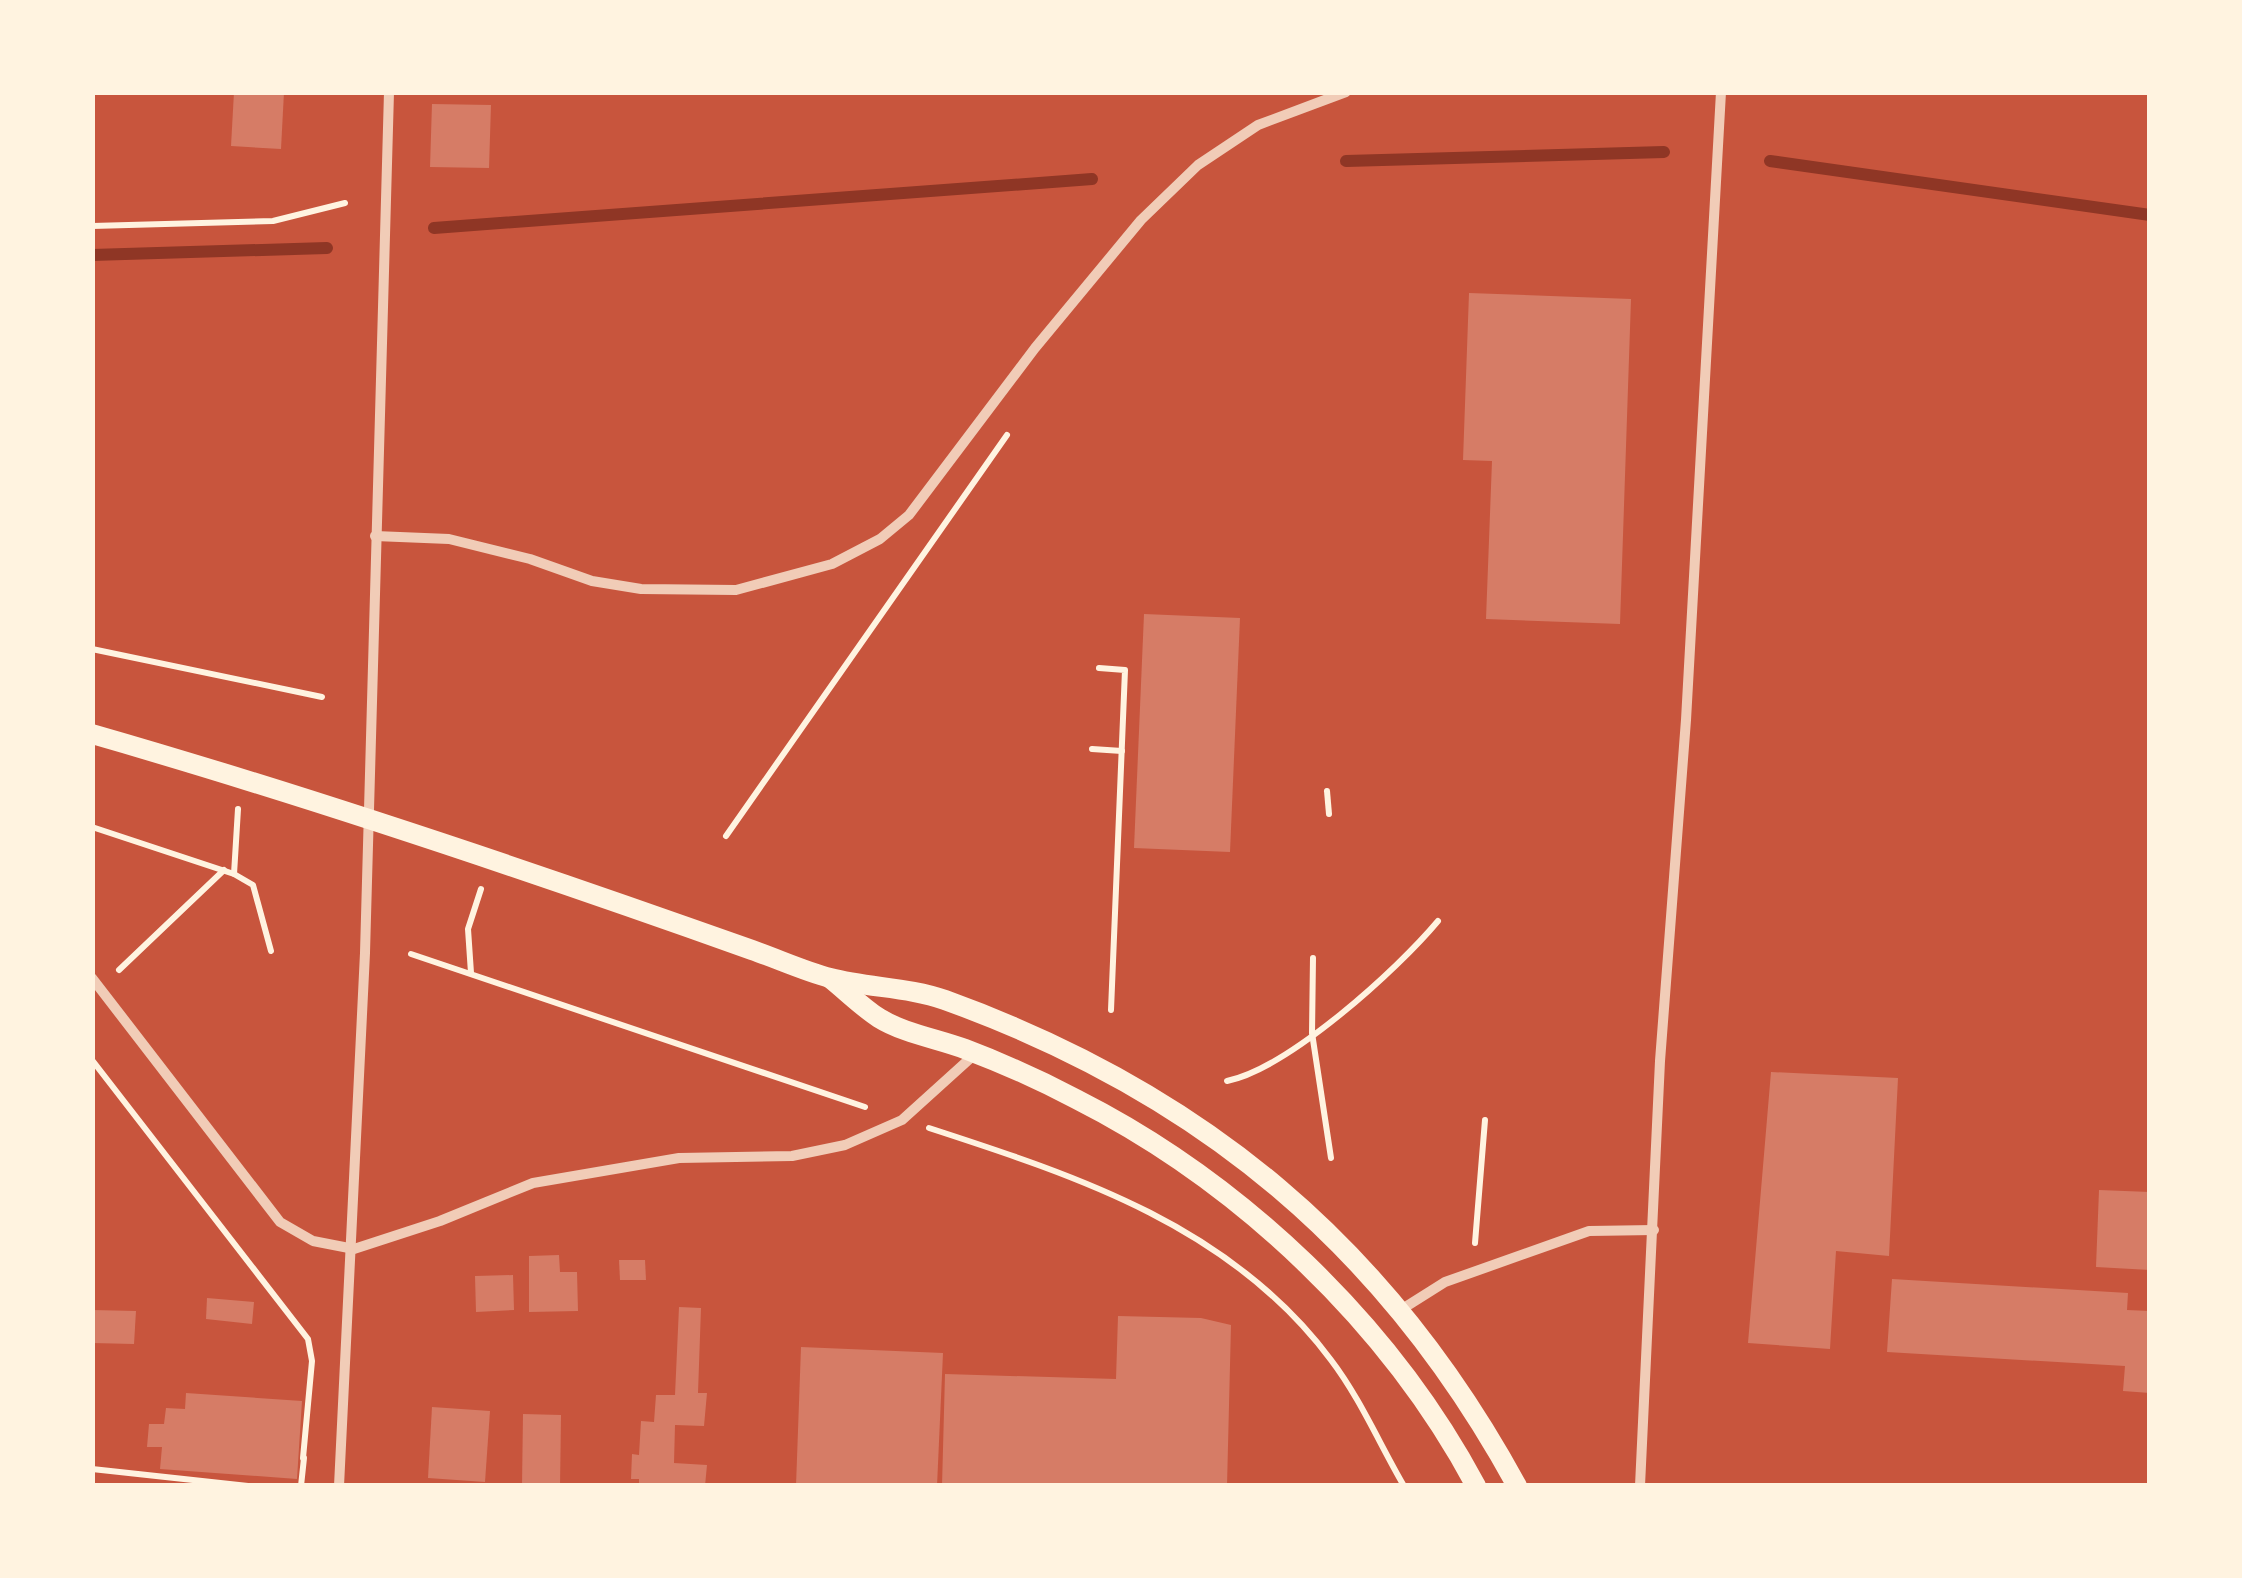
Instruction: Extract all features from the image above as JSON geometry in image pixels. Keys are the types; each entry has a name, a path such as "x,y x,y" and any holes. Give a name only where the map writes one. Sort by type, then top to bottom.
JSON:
{"main road":[{"path":"92,734 369,816 830,978 940,998 1123,1077 1254,1164 1307,1212 1399,1311 1461,1388 1517,1486"},
{"path":"830,978 880,1019 976,1053 1139,1134 1209,1181 1285,1245 1403,1373 1476,1486"}],"street":[{"path":"339,1486 354,1248 389,92"},
{"path":"375,536 449,539 530,559 592,582 641,589 736,590 832,564 880,539 908,515 1141,220 1198,165 1258,125 1346,92"},
{"path":"1640,1486 1660,1061 1686,720 1721,92"},
{"path":"96,982 280,1222 313,1241 354,1248 440,1221 533,1182 679,1158 792,1156 845,1145 902,1120 976,1053"},
{"path":"1399,1311 1444,1282 1589,1231 1654,1230"}],"path":[{"path":"92,226 273,222 345,202"},
{"path":"726,836 1016,422"},
{"path":"92,649 322,698"},
{"path":"1099,668 1125,670 1111,1010"},
{"path":"1092,750 1122,751"},
{"path":"1327,791 1329,814"},
{"path":"234,874 238,812"},
{"path":"92,827 224,870 253,885 271,951"},
{"path":"96,982 224,870"},
{"path":"471,973 468,928 475,909"},
{"path":"1228,1081 1265,1070 1394,971 1438,920"},
{"path":"410,954 1134,1201 1245,1268 1333,1362 1404,1486"},
{"path":"1313,958 1312,1033 1331,1158"},
{"path":"92,1060 308,1339 312,1360 304,1458"},
{"path":"1474,1272 1485,1120"},
{"path":"92,1469 248,1486"}],"building":[{"path":"234,92 284,92 281,149 231,146"},
{"path":"432,104 491,105 489,168 430,167"},
{"path":"1469,293 1631,299 1620,624 1486,619 1492,461 1463,460"},
{"path":"1144,614 1240,618 1230,852 1134,848"},
{"path":"1771,1072 1898,1078 1889,1256 1836,1251 1830,1349 1748,1343"},
{"path":"2099,1190 2150,1192 2150,1270 2096,1267"},
{"path":"559,1255 560,1272 577,1272 578,1311 529,1312 529,1256"},
{"path":"619,1260 645,1260 646,1280 620,1280"},
{"path":"513,1275 514,1310 476,1312 475,1276"},
{"path":"1892,1279 2128,1293 2127,1310 2150,1311 2150,1393 2123,1391 2125,1366 1887,1352"},
{"path":"207,1298 254,1302 252,1324 206,1319"},
{"path":"679,1307 701,1308 698,1393 707,1393 704,1426 675,1425 674,1463 707,1465 705,1486 639,1486 639,1479 631,1479 632,1454 639,1455 641,1421 654,1422 656,1395 675,1395"},
{"path":"92,1310 136,1311 134,1344 92,1343"},
{"path":"1118,1316 1201,1318 1231,1325 1227,1486 942,1486 945,1374 1116,1379"},
{"path":"801,1347 943,1353 937,1486 796,1486"},
{"path":"186,1393 302,1401 297,1479 160,1469 162,1447 147,1447 149,1424 164,1424 166,1408 185,1409"},
{"path":"432,1407 490,1411 485,1482 428,1478"},
{"path":"523,1414 561,1415 560,1486 522,1486"}],"waterway":[{"path":"1346,161 1664,152"},
{"path":"1770,161 2150,215"},
{"path":"434,228 1092,179"},
{"path":"92,255 327,248"}]}
